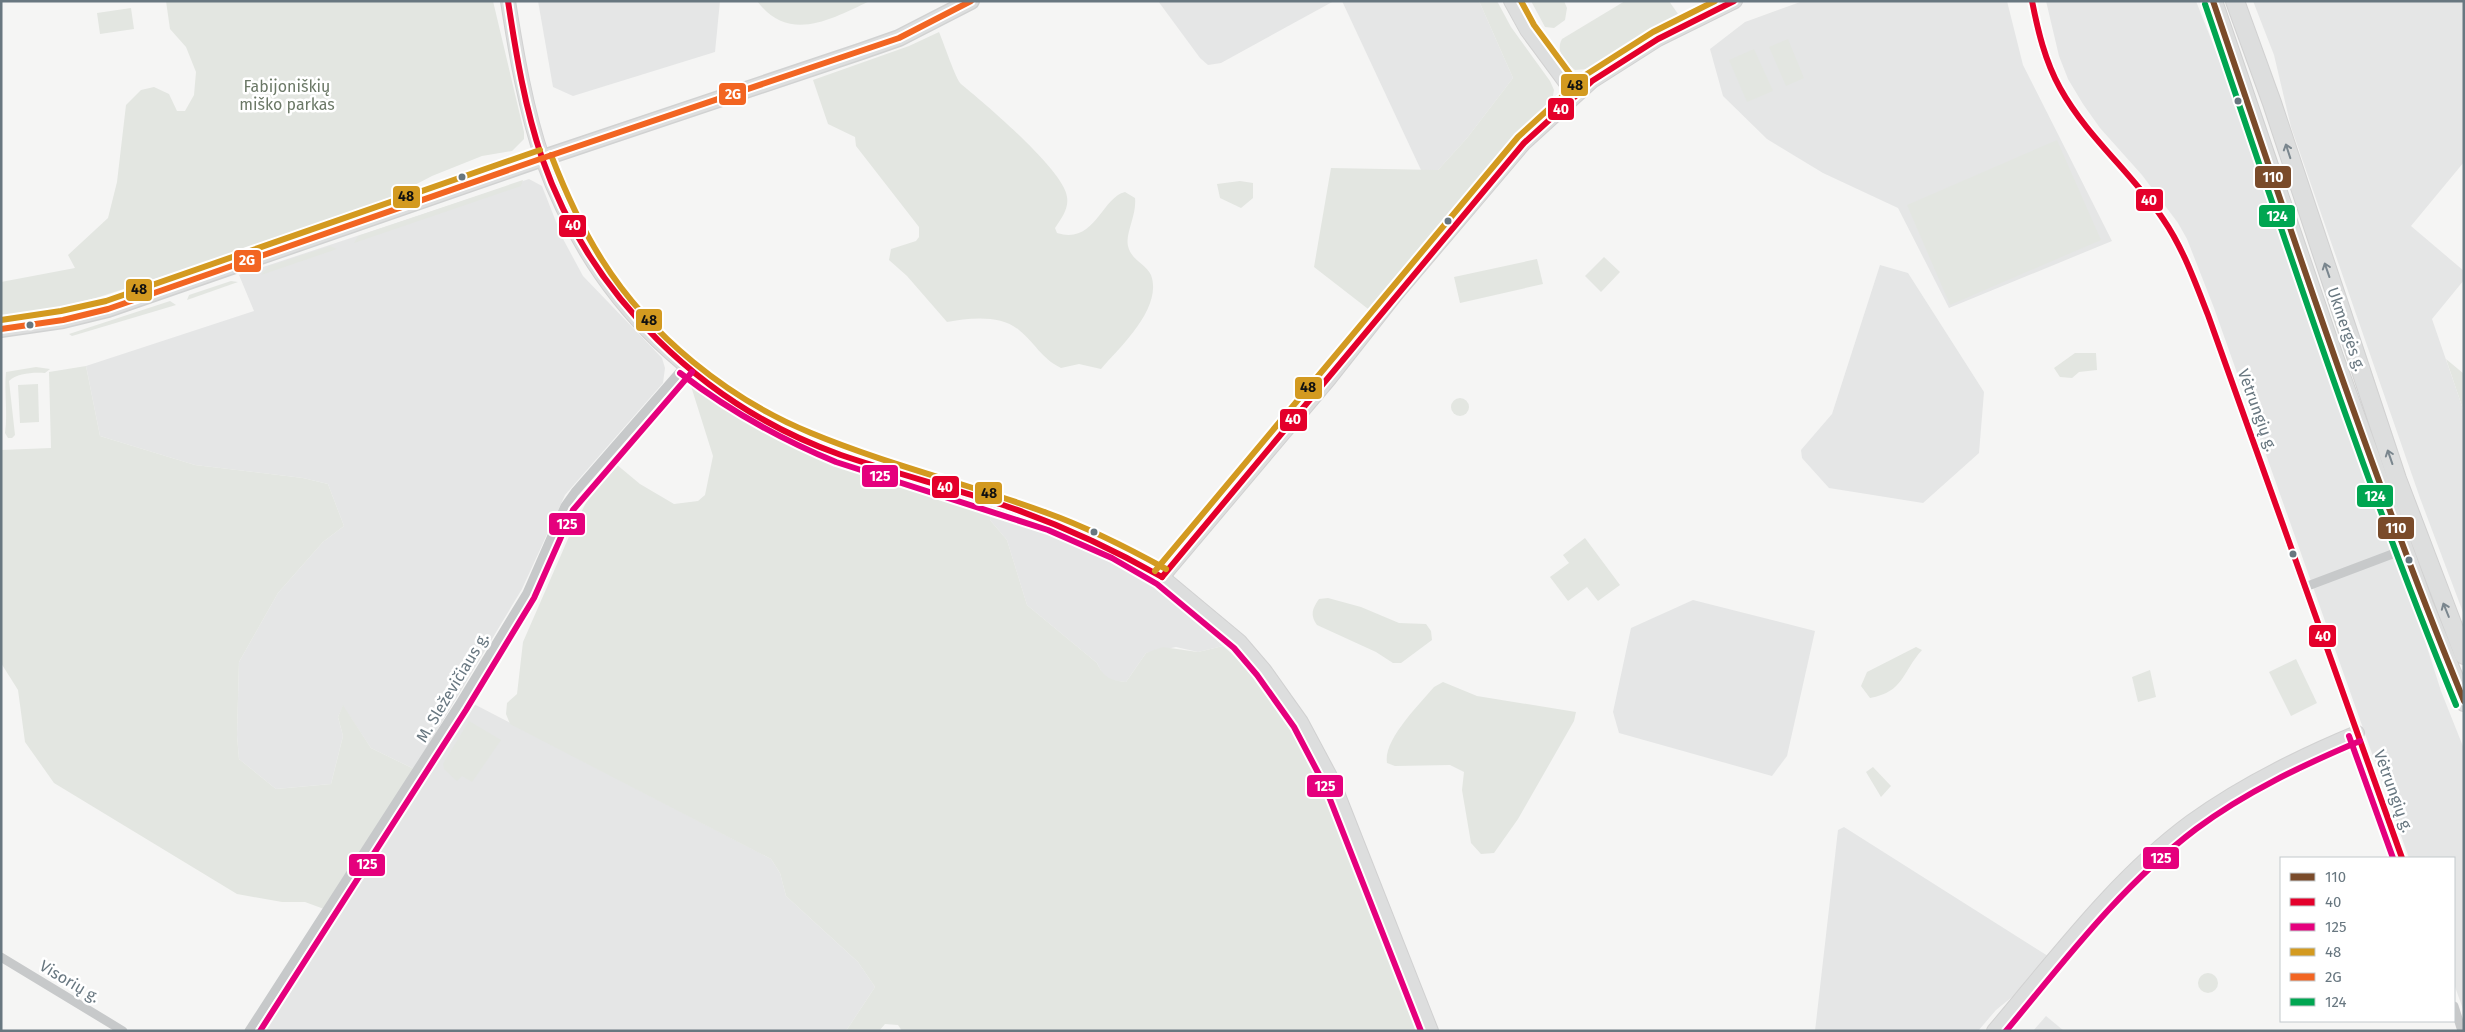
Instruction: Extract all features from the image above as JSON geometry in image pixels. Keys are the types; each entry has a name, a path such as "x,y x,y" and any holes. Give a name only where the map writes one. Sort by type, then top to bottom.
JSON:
{"highway":[{"path":"2202,1 2228,43"},
{"name":"Ukmergės g.","path":"2213,1 2292,238 2403,550 2464,702"},
{"name":"Ukmergės g.","path":"2235,1 2272,102 2398,478 2464,655"},
{"path":"2245,1 2249,43"}],"main road":[{"path":"508,1 523,81 543,158 562,205 605,280 644,326 686,366 729,399 805,440 839,454 1051,522 1116,550 1162,578 1240,642 1264,670 1301,722 1342,804 1431,1031"},
{"path":"1,329 63,320 108,309 543,158 898,38 971,1"},
{"path":"1511,1 1527,30 1575,95"},
{"path":"1162,578 1524,143 1575,95 1608,70 1658,39 1735,1"},
{"path":"1994,1031 2110,896 2161,847 2215,805 2249,784 2298,758 2357,733"}],"street":[{"name":"Vėtrungių g.","path":"2032,1 2046,57 2060,87 2078,115 2146,195 2163,219 2182,253 2208,315 2402,857"},
{"name":"M. Sleževičiaus g.","path":"249,1031 418,771 489,656 536,576 565,506 575,492 686,366"},
{"path":"2305,587 2403,550"},
{"path":"2438,638 2455,631"},
{"name":"Visorių g.","path":"1,957 123,1031"},
{"path":"2455,1009 2462,1031"}],"shaded area":[{"path":"538,1 720,1 715,52 573,96 553,87"},
{"path":"1158,1 1334,1 1221,63 1208,65 1200,58"},
{"path":"1342,1 1479,1 1513,78 1467,138 1438,170 1421,170"},
{"path":"1803,1 2007,1 2023,65 2112,241 1949,308 1898,208 1823,173 1767,139 1723,96 1710,49 1745,22"},
{"path":"2046,1 2196,1 2251,140 2402,569 2441,691 2464,749 2464,1012 2455,987 2455,857 2409,857 2214,308 2187,239 2178,223 2142,175 2100,128 2083,104 2068,79 2059,56"},
{"path":"2253,1 2464,1 2464,162 2411,226 2464,271 2464,280 2432,319 2464,412 2464,615 2420,498 2291,127 2274,55"},
{"path":"529,179 542,186 562,237 583,276 662,358 665,368 663,383 565,495 522,589 414,769 371,748 343,706 338,717 343,736 331,784 276,789 239,759 237,735 239,662 278,593 323,542 344,526 328,484 303,478 195,465 100,436 86,366 254,311 239,275"},
{"path":"1880,265 1908,273 1984,392 1979,453 1923,503 1829,488 1802,458 1801,450 1832,414"},
{"path":"991,512 1061,536 1123,565 1167,594 1223,646 1198,652 1176,647 1146,653 1126,682 1110,680 1103,675 1097,663 1027,605 1007,540 990,520"},
{"path":"1693,600 1815,631 1787,756 1772,776 1619,733 1613,712 1631,628"},
{"path":"470,702 771,859 780,873 786,896 858,962 875,987 846,1031 256,1031"},
{"path":"1844,827 2048,956 2017,993 1996,1010 1978,1031 1815,1031 1838,830"},
{"path":"2046,1016 2064,1031 2033,1031"}],"green space":[{"name":"Fabijoniškių miško parkas","path":"166,1 493,1 524,132 524,139 512,151 482,156 432,176 384,201 265,243 96,298 46,310 1,316 1,282 75,268 68,255 108,218 117,182 126,105 141,90 154,87 169,94 177,111 185,111 194,95 196,72 186,47 170,29"},
{"path":"757,1 870,1 826,20 797,25 783,22 769,14"},
{"path":"1479,1 1497,1 1511,27 1550,81 1554,90 1552,101 1549,107 1510,147 1372,312 1314,267 1331,168 1438,170 1467,138 1513,78"},
{"path":"1531,1 1564,1 1567,8 1565,20 1554,28 1545,27"},
{"path":"1625,1 1669,1 1678,14 1588,69 1575,70 1560,52 1562,39"},
{"path":"131,8 134,29 100,34 97,13"},
{"path":"939,32 961,84 1022,138 1053,171 1063,185 1067,197 1067,206 1055,228 1057,233 1070,235 1089,227 1117,196 1125,192 1135,198 1128,235 1128,246 1132,255 1151,275 1153,288 1151,301 1138,326 1101,369 1079,364 1061,368 1048,360 1019,330 1003,321 984,318 947,322 907,276 889,260 891,249 916,241 919,237 919,227 856,146 855,137 828,124 813,80 909,46"},
{"path":"1788,39 1804,78 1786,86 1769,47"},
{"path":"1754,49 1773,91 1747,102 1729,60"},
{"path":"2057,140 2101,240 1950,305 1907,205"},
{"path":"523,180 521,186 354,243 358,236"},
{"path":"1240,181 1253,183 1253,198 1241,208 1220,198 1217,184"},
{"path":"330,246 337,249 261,275 269,266"},
{"path":"1604,257 1620,272 1601,292 1585,276"},
{"path":"1537,259 1543,284 1460,303 1454,277"},
{"path":"231,281 238,282 187,300 189,295"},
{"path":"170,301 176,305 72,336 69,334"},
{"path":"2075,353 2096,353 2097,370 2079,372 2072,378 2060,377 2054,368"},
{"path":"2446,359 2464,374 2464,412"},
{"path":"86,366 100,436 195,465 303,478 328,484 344,526 323,542 278,593 239,662 237,735 239,759 276,789 331,784 343,736 338,717 343,705 371,748 414,769 324,909 305,902 282,902 237,894 54,783 25,742 18,690 1,663 1,450 51,448 49,372"},
{"path":"36,367 50,369 45,373 21,375 9,381 15,435 12,438 8,438 5,433 6,372"},
{"path":"690,383 747,421 798,447 830,460 991,512 990,520 1007,540 1027,605 1097,663 1102,672 1108,677 1126,682 1146,653 1163,647 1198,652 1223,646 1249,670 1271,696 1307,752 1336,813 1421,1031 902,1031 898,1025 885,1024 879,1031 846,1031 875,987 858,962 786,896 780,873 771,859 510,724 506,714 507,703 517,694 523,642 571,532 591,493 616,464 640,484 674,504 698,501 705,495 713,456"},
{"path":"38,384 39,422 20,423 18,385"},
{"path":"1460,398 1466,401 1469,407 1466,413 1460,416 1454,413 1451,407 1454,401"},
{"path":"1585,538 1620,585 1598,601 1587,587 1568,601 1550,577 1569,563 1563,555"},
{"path":"1328,598 1361,607 1399,623 1426,624 1431,631 1432,640 1401,663 1393,663 1376,652 1317,625 1313,618 1313,609 1319,599"},
{"path":"1916,647 1922,650 1896,686 1890,691 1870,698 1861,686 1867,672"},
{"path":"2296,659 2317,703 2291,716 2269,672"},
{"path":"2150,670 2156,697 2138,702 2132,677"},
{"path":"1443,682 1477,696 1576,712 1574,721 1518,819 1494,853 1481,854 1471,843 1462,790 1464,772 1450,765 1395,766 1387,763 1387,754 1391,744 1403,723 1434,687"},
{"path":"469,721 501,740 472,782 462,776 457,781 444,769 443,764"},
{"path":"1873,767 1891,786 1881,797 1866,772"},
{"path":"2208,973 2215,976 2218,983 2215,990 2208,993 2201,990 2198,983 2201,976"}],"transit line":[{"name":"40","path":"508,1 518,61 531,120 542,158 563,208 590,256 621,300 658,340 698,376 743,407 790,434 841,455 983,498 1044,520 1104,546 1162,577"},
{"name":"2G","path":"1,329 63,320 108,309 543,158 899,38 971,1"},
{"name":"48","path":"1521,1 1534,25 1582,90"},
{"name":"48","path":"1155,571 1518,137 1587,74 1653,32 1715,1"},
{"name":"40","path":"1162,577 1524,143 1592,81 1658,39 1734,1"},
{"name":"40","path":"2032,1 2043,46 2060,88 2083,123 2151,202 2177,242 2188,266 2208,315 2402,857"},
{"name":"110","path":"2213,1 2364,441 2464,701"},
{"name":"124","path":"2205,4 2356,445 2456,705"},
{"name":"48","path":"1,320 61,311 106,301 540,150"},
{"name":"48","path":"551,155 580,222 621,288 667,339 721,383 780,419 811,433 869,455 1063,519 1108,539 1166,569"},
{"name":"125","path":"260,1031 466,710 534,598 573,510 692,372"},
{"name":"125","path":"680,373 698,387 755,423 836,462 1048,530 1112,558 1157,584 1234,648 1257,675 1294,727 1324,784 1421,1031"},
{"name":"125","path":"2349,736 2393,857"},
{"name":"125","path":"2006,1031 2095,924 2143,874 2169,851 2196,829 2255,791 2360,741"}]}
